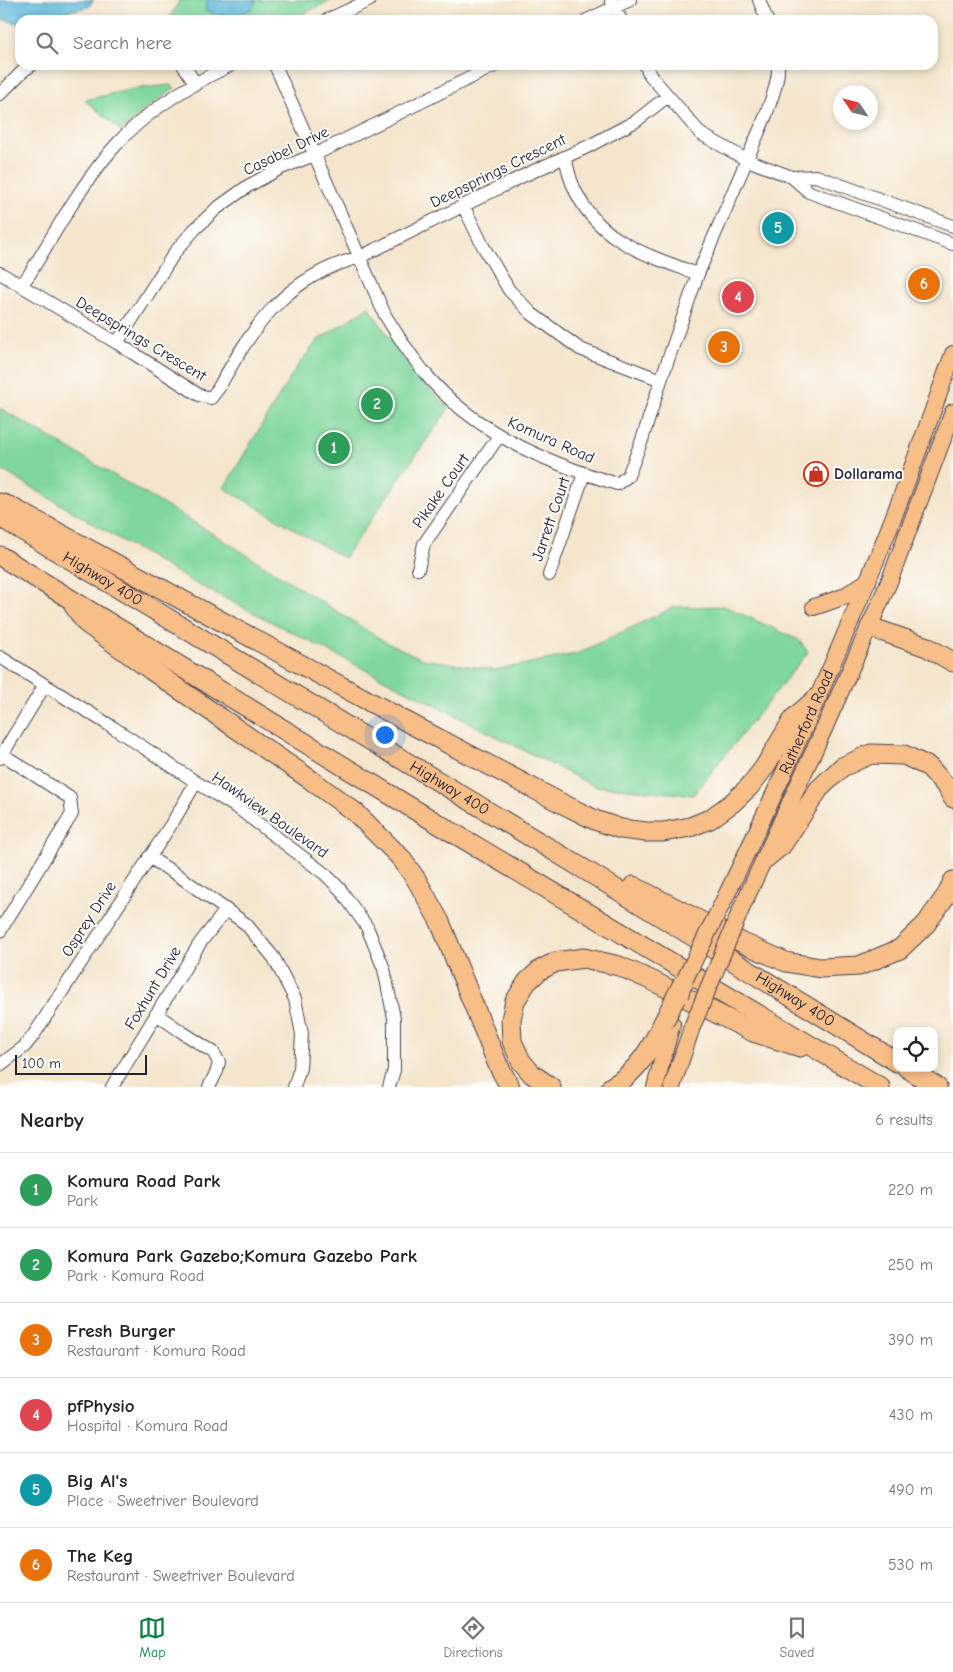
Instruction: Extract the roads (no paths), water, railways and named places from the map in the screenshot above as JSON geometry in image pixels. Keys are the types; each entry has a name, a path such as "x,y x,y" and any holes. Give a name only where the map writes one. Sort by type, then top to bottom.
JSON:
{"highway":[{"path":"0,503 9,506 550,797 595,820 621,829 663,832 690,827 710,819 732,803 749,787 764,768 794,718 817,698"},
{"name":"Highway 400","path":"0,517 582,868 893,1060"},
{"name":"Highway 400","path":"0,556 407,805 880,1087"},
{"path":"66,595 86,623 356,813 401,858 416,879 440,922 498,1065 510,1087"},
{"path":"870,627 927,647 953,662"},
{"path":"764,859 782,845 819,789 842,767 871,754 904,755 928,767 947,787 953,798"},
{"path":"582,868 628,884 743,943 786,962 820,968 859,966 900,949 926,924 948,893 953,881"},
{"path":"551,1087 532,1074 521,1061 512,1041 511,1020 516,1001 527,982 540,970 556,962 584,958 619,966 653,981 753,1032 828,1055"},
{"path":"611,1087 625,1078 642,1061 668,1023 683,983"},
{"path":"913,1072 937,1087"}],"main road":[{"name":"Rutherford Road","path":"683,983 788,764 849,626 889,529 953,354"},
{"name":"Rutherford Road","path":"672,1087 692,1027 742,907 889,582 953,412"},
{"path":"814,607 843,597 868,581"},
{"path":"849,626 870,627"},
{"path":"655,1087 668,1023"}],"street":[{"path":"338,15 370,0"},
{"path":"595,15 613,3 630,0"},
{"path":"759,0 765,15"},
{"path":"613,3 619,15"},
{"path":"0,94 24,70"},
{"path":"187,70 196,84"},
{"path":"20,285 29,275 91,175 116,144 149,114 183,90 221,70"},
{"name":"Komura Road","path":"277,70 385,315 409,353 444,392 468,414 499,436 558,465 617,484 628,476 698,274 773,94 778,70"},
{"name":"Casabel Drive","path":"117,343 175,252 216,208 248,186 279,169 314,155 486,70"},
{"path":"648,70 701,134 747,160 792,177 809,192 953,244"},
{"name":"Deepsprings Crescent","path":"0,273 117,343 199,396 211,398 258,325 273,307 301,283 339,264 360,257 636,121 668,96"},
{"path":"565,157 572,183 584,205 601,227 622,243 698,274"},
{"path":"792,177 816,176 953,226"},
{"path":"463,205 483,246 509,290 532,314 580,349 661,380"},
{"name":"Pikake Court","path":"418,569 424,544 499,436"},
{"name":"Jarrett Court","path":"549,575 584,474"},
{"name":"Hawkview Boulevard","path":"0,657 240,809 325,874 340,889 367,927 384,969 394,1018 394,1070 389,1087"},
{"path":"0,931 72,814 70,798 1,756 45,685"},
{"name":"Osprey Drive","path":"0,1065 24,1046 33,1036 196,782"},
{"path":"149,858 182,878 246,924 274,958 295,999 302,1034 300,1068 294,1087"},
{"name":"Foxhunt Drive","path":"112,1087 200,943 226,910"},
{"path":"156,1014 213,1052 218,1062 217,1071 209,1087"}],"water":[{"path":"0,0 94,0 88,7 52,15 15,15 15,23 0,20"},
{"path":"207,0 256,0 253,8 237,14 213,15 212,12 205,11"}],"place":[{"name":"Big Al's","path":"778,228"},
{"name":"The Keg","path":"924,284"},
{"name":"pfPhysio","path":"738,297"},
{"name":"Fresh Burger","path":"724,347"},
{"name":"Komura Park Gazebo;Komura Gazebo Park","path":"377,404"},
{"name":"Komura Road Park","path":"334,448"},
{"name":"Dollarama","path":"816,474"}]}
